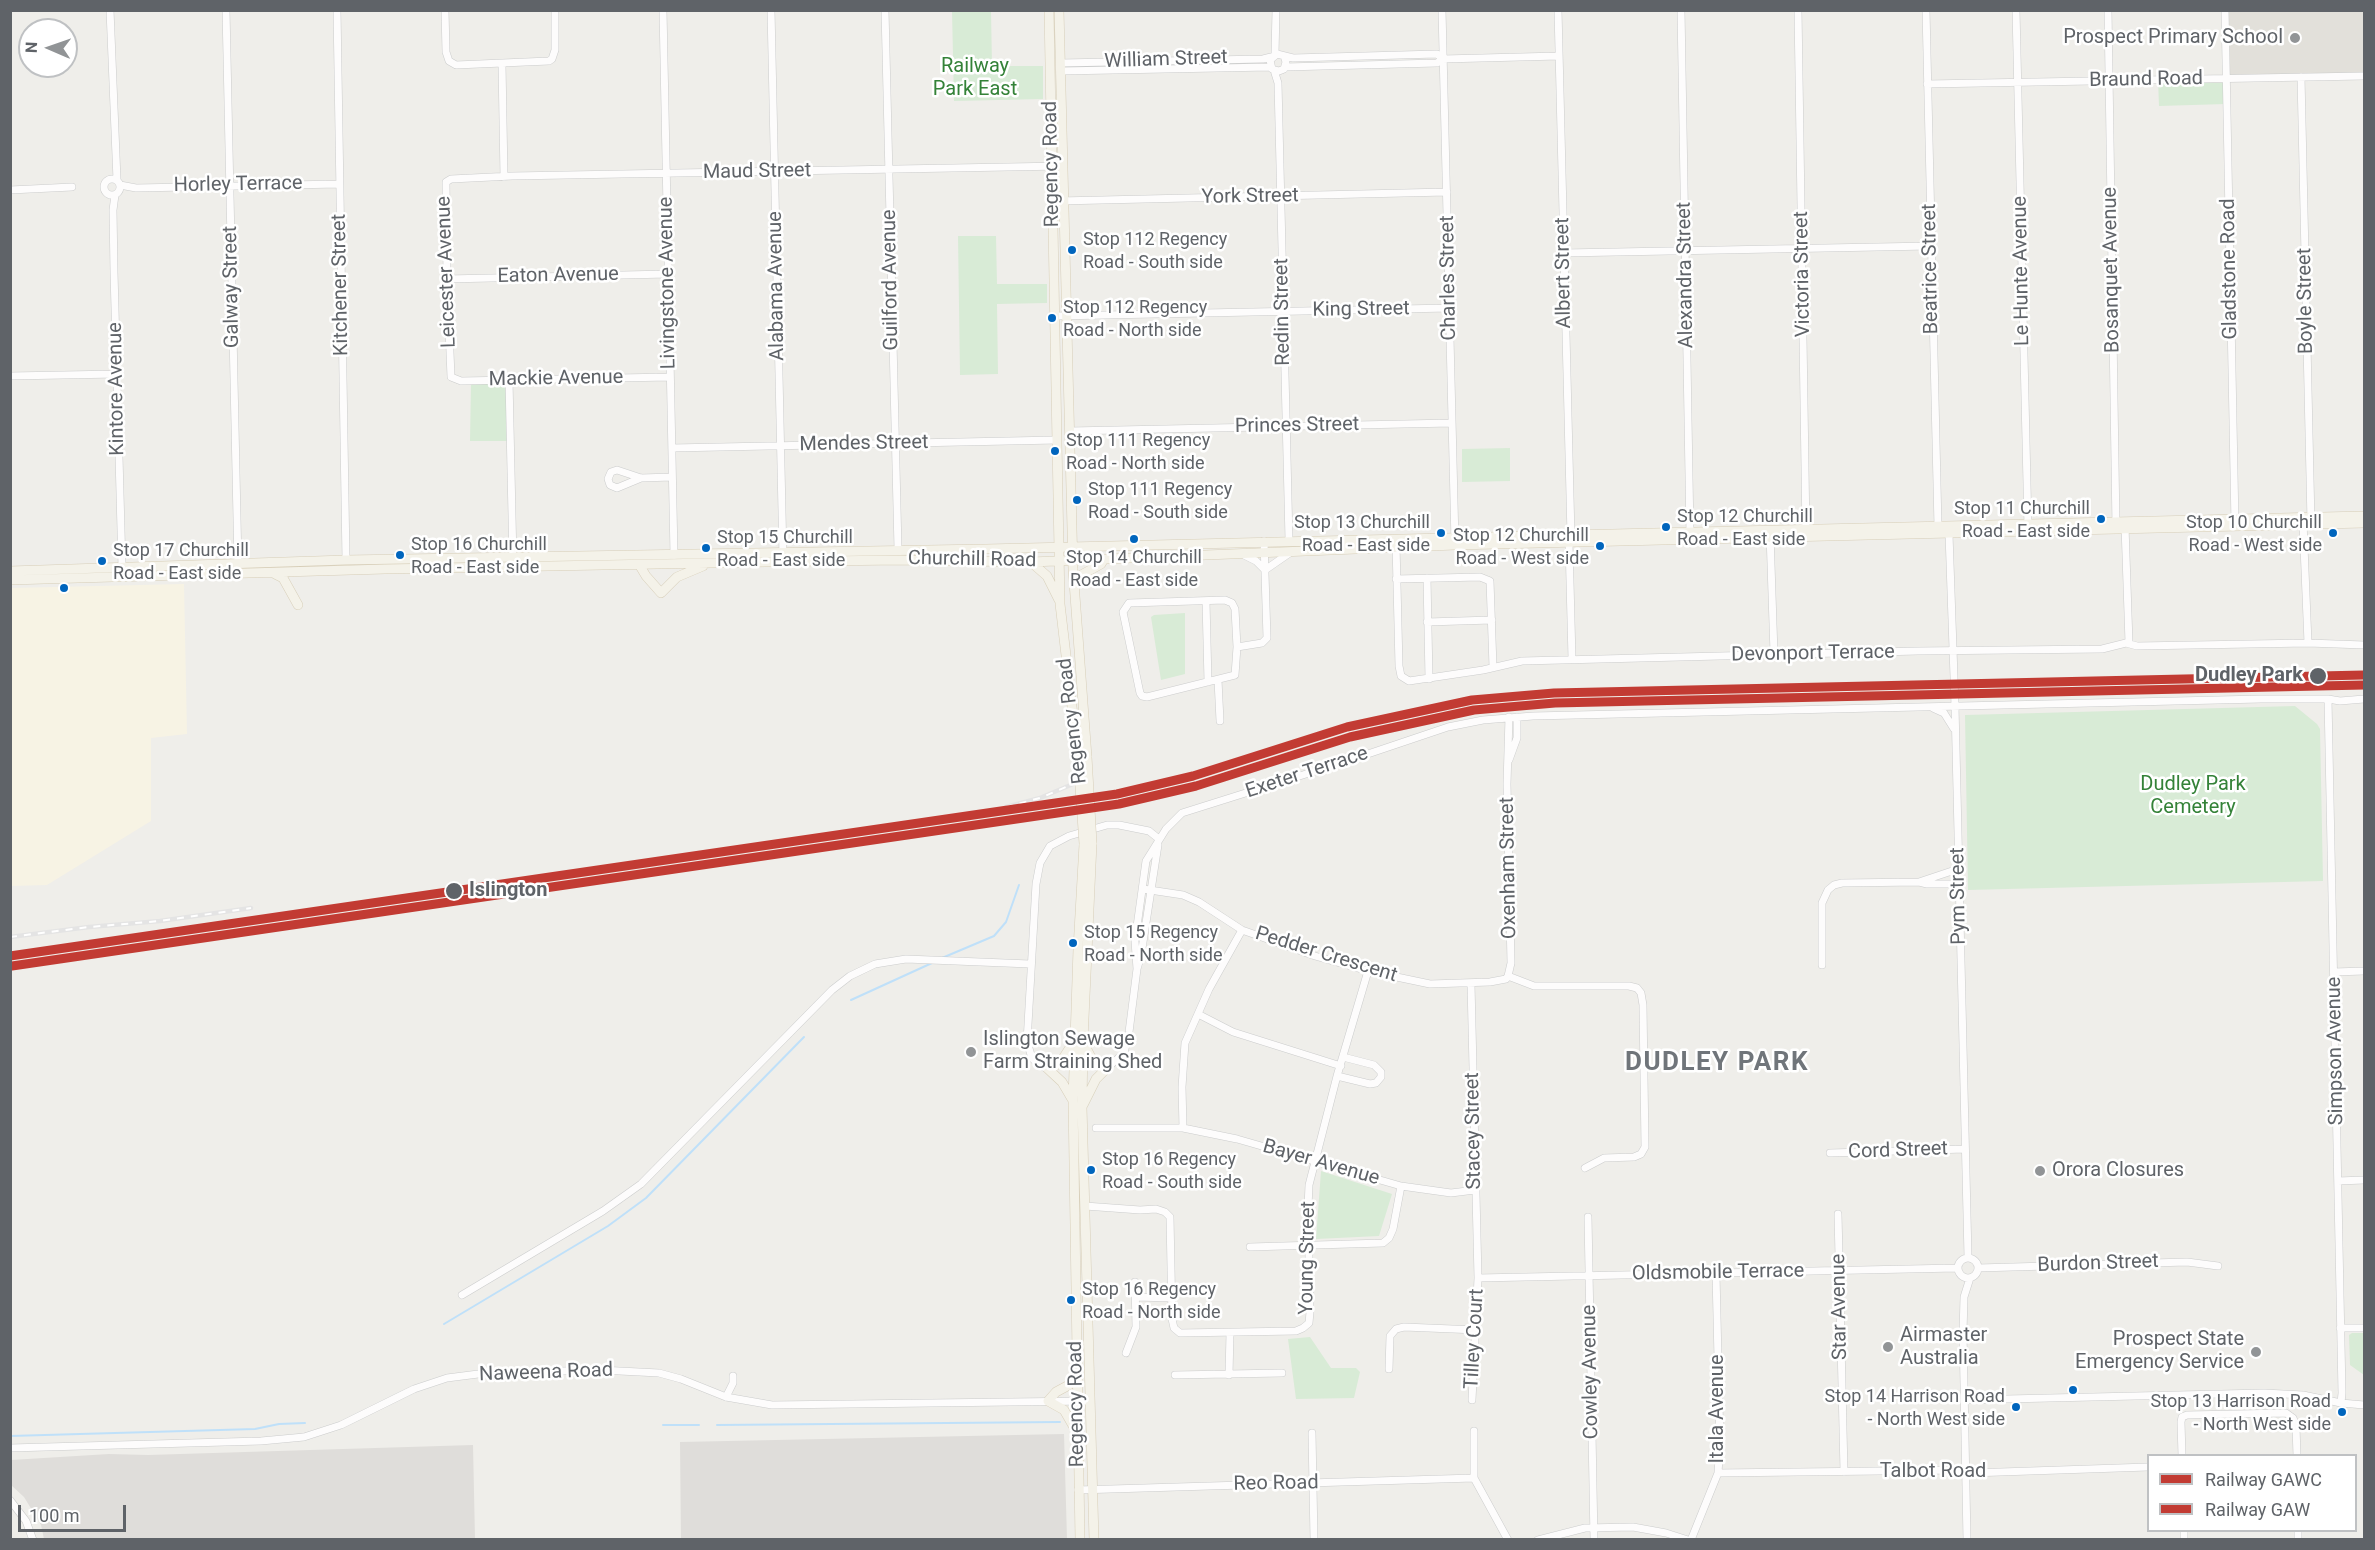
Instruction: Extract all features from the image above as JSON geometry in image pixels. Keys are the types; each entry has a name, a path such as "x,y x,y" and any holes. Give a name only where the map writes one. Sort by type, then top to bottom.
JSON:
{"main road":[{"name":"Regency Road","path":"1049,10 1060,604 1083,757"},
{"name":"Regency Road","path":"1059,10 1073,559 1088,844 1073,1100 1080,1539"},
{"name":"Churchill Road","path":"10,580 385,569 901,560 1031,562 1293,551 1396,543 2307,521 2364,516"},
{"name":"Churchill Road","path":"2307,521 2364,523"},
{"name":"Churchill Road","path":"1806,534 1916,527 1938,527 1952,530"},
{"path":"1916,527 1952,530"},
{"name":"Churchill Road","path":"10,570 346,560 674,555 1289,540 1396,543"},
{"path":"1074,579 1101,564 1104,559"},
{"path":"1031,562 1047,576 1060,604"},
{"path":"640,566 661,593 677,577 708,564"},
{"path":"275,574 283,578 298,605"},
{"name":"Regency Road","path":"1078,1041 1082,1107 1094,1539"},
{"path":"1073,1100 1062,1082 1048,1069 1060,1063 1078,1041 1093,1061 1106,1069 1096,1079 1082,1107"},
{"path":"1074,1206 1084,1206"},
{"path":"1075,1332 1088,1331"},
{"path":"1076,1374 1069,1385 1056,1392 1048,1401 1067,1414 1077,1434"}],"street":[{"name":"Kintore Avenue","path":"110,10 122,567"},
{"name":"Galway Street","path":"226,10 238,564"},
{"name":"Kitchener Street","path":"337,10 346,560"},
{"path":"445,10 446,52 452,64 545,62 552,59 555,50 555,10"},
{"name":"Livingstone Avenue","path":"663,10 674,555"},
{"name":"Alabama Avenue","path":"771,10 783,562"},
{"name":"Guilford Avenue","path":"885,10 898,549"},
{"path":"1276,10 1278,68"},
{"name":"Charles Street","path":"1442,10 1455,541"},
{"name":"Albert Street","path":"1558,10 1572,659"},
{"name":"Alexandra Street","path":"1681,10 1690,536"},
{"name":"Victoria Street","path":"1798,10 1806,534"},
{"name":"Beatrice Street","path":"1926,10 1938,527"},
{"name":"Le Hunte Avenue","path":"2016,10 2028,528"},
{"name":"Bosanquet Avenue","path":"2108,10 2120,526 2129,643"},
{"name":"Gladstone Road","path":"2225,10 2235,523"},
{"name":"William Street","path":"1061,67 1263,59 1278,55 1293,58 1437,54 1443,59"},
{"path":"1278,55 1286,62 1278,68"},
{"name":"William Street","path":"1061,67 1278,68 1437,63 1443,59 1559,56"},
{"path":"502,64 504,177"},
{"name":"Redin Street","path":"1278,68 1289,540"},
{"name":"Braund Road","path":"1927,84 2364,76"},
{"name":"Boyle Street","path":"2301,77 2308,643"},
{"name":"Maud Street","path":"451,179 1063,166"},
{"name":"Leicester Avenue","path":"449,368 444,186 447,180 451,179"},
{"name":"Horley Terrace","path":"115,188 339,184"},
{"path":"10,190 72,188"},
{"name":"York Street","path":"1053,201 1447,192"},
{"path":"1564,253 1930,246"},
{"name":"Eaton Avenue","path":"447,279 668,274"},
{"name":"King Street","path":"1056,316 1449,308"},
{"name":"Mackie Avenue","path":"449,368 451,376 457,381 670,377"},
{"path":"10,376 117,374"},
{"path":"509,380 513,568"},
{"name":"Princes Street","path":"1070,431 1452,423"},
{"name":"Mendes Street","path":"672,448 1057,440"},
{"path":"642,478 672,477"},
{"name":"Pym Street","path":"1952,530 1952,651 1968,1257"},
{"path":"1770,535 1774,654"},
{"path":"1237,647 1262,643 1268,638 1264,541"},
{"name":"Devonport Terrace","path":"1396,543 1399,666 1401,676 1409,681 1493,667 1513,661 1774,654 2102,650 2129,643 2137,646 2308,643 2364,645"},
{"path":"1265,570 1293,551"},
{"path":"1240,553 1256,561 1265,570"},
{"path":"1427,578 1429,679"},
{"path":"1396,579 1488,579 1492,585 1493,667"},
{"path":"1225,600 1232,603 1235,609 1237,647 1235,675 1147,697 1142,696 1123,612 1129,603 1206,601 1225,600"},
{"path":"1206,601 1208,682"},
{"path":"1427,622 1492,620"},
{"path":"1218,680 1220,721"},
{"name":"Simpson Avenue","path":"2328,699 2342,1393 2340,1403"},
{"name":"Exeter Terrace","path":"1159,839 1174,820 1191,809 1344,762 1434,730 1483,720 1509,717 1931,706 2364,699"},
{"path":"1931,706 1944,713 1955,732"},
{"name":"Oxenham Street","path":"1508,976 1511,963 1507,784 1509,717"},
{"name":"Oxenham Street","path":"1509,760 1518,738 1517,717"},
{"path":"1048,1069 1039,1065 1032,1058 1027,1042 1030,964 1036,884 1040,863 1050,846 1069,836 1107,825 1149,831 1159,839"},
{"path":"1137,969 1135,941 1146,861 1159,839"},
{"path":"1106,1069 1124,1053 1159,839"},
{"path":"1919,882 1958,869"},
{"path":"1822,965 1822,903 1828,890 1842,883 1958,884"},
{"name":"Pedder Crescent","path":"1143,889 1183,895 1200,902 1242,930 1315,956 1368,971 1430,984 1471,984 1501,980 1508,976"},
{"path":"1183,1128 1182,1087 1185,1043 1209,989 1242,930"},
{"path":"462,1295 603,1211 641,1184 832,990 850,976 886,961 932,959 1030,964"},
{"name":"Young Street","path":"1084,1206 1156,1209 1165,1212 1170,1217 1174,1328 1180,1333 1296,1331 1309,1323 1309,1185 1337,1076 1368,971"},
{"path":"2334,972 2364,971"},
{"path":"1508,976 1534,986 1629,986 1637,988 1641,993 1645,1147 1641,1154 1634,1157 1604,1158 1585,1168"},
{"name":"Stacey Street","path":"1471,984 1478,1278"},
{"path":"1198,1014 1233,1032 1341,1066"},
{"path":"1337,1076 1370,1084 1376,1083 1381,1077 1381,1072 1374,1065 1343,1057"},
{"name":"Bayer Avenue","path":"1096,1128 1183,1128 1237,1139 1401,1186 1450,1193 1475,1190"},
{"name":"Cord Street","path":"1830,1153 1965,1149"},
{"path":"2338,1180 2364,1180"},
{"path":"1250,1247 1383,1243 1389,1238 1393,1229 1401,1186"},
{"name":"Star Avenue","path":"1838,1214 1844,1472"},
{"name":"Cowley Avenue","path":"1588,1217 1594,1539"},
{"path":"1967,1539 1964,1309 1970,1278 1976,1274 1978,1268 1976,1261 1968,1257 1961,1260 1958,1268 1962,1276 1970,1278"},
{"name":"Burdon Street","path":"1978,1268 2187,1262 2218,1266"},
{"name":"Oldsmobile Terrace","path":"1478,1278 1958,1268"},
{"name":"Itala Avenue","path":"1689,1539 1718,1473 1720,1444 1716,1274"},
{"name":"Tilley Court","path":"1472,1400 1478,1278"},
{"path":"1126,1353 1135,1333 1135,1282"},
{"path":"1136,1297 1172,1298"},
{"path":"1389,1369 1390,1336 1396,1329 1404,1327 1477,1330"},
{"path":"2340,1328 2364,1328"},
{"path":"1229,1375 1230,1333"},
{"name":"Naweena Road","path":"10,1448 261,1441 304,1437 341,1425 414,1389 447,1378 486,1372 641,1371 681,1379 726,1397 772,1405 1090,1401"},
{"path":"1175,1375 1282,1373"},
{"path":"726,1397 733,1383 733,1376"},
{"path":"1964,1400 2264,1393 2302,1395 2340,1403 2364,1405"},
{"path":"2182,1454 2182,1417 2187,1415 2286,1413 2293,1418 2296,1426 2296,1454"},
{"path":"1474,1431 1474,1478 1508,1539"},
{"path":"1312,1433 1314,1539"},
{"name":"Talbot Road","path":"1718,1473 1965,1471 1971,1473 2147,1467"},
{"name":"Reo Road","path":"1078,1490 1474,1478"},
{"path":"10,1500 26,1521 33,1539"},
{"path":"1538,1539 1568,1530 1594,1527 1633,1527 1689,1539"}],"shaded area":[{"name":"Prospect Primary School","path":"2225,11 2364,11 2364,76 2226,79"},
{"path":"184,584 187,734 151,738 151,821 47,885 11,886 11,588"},
{"path":"1064,1434 1067,1539 681,1539 680,1442"},
{"path":"473,1445 475,1539 44,1539 41,1525 24,1497 11,1485 11,1460 109,1454 148,1455"}],"green space":[{"name":"Railway Park East","path":"952,11 991,11 992,66 1043,66 1043,99 954,101"},
{"path":"2158,79 2226,79 2226,104 2159,106"},
{"path":"958,236 996,236 997,284 1047,284 1047,303 997,304 998,374 960,375"},
{"path":"507,382 507,441 470,441 471,383"},
{"path":"1510,448 1510,481 1462,482 1462,449"},
{"path":"1185,613 1185,674 1161,680 1151,617"},
{"name":"Dudley Park Cemetery","path":"2295,706 2320,729 2323,881 1968,890 1965,715"},
{"path":"1321,1171 1392,1194 1379,1236 1316,1239"},
{"path":"2364,1333 2364,1375 2350,1365 2349,1335"},
{"path":"1310,1337 1331,1368 1356,1368 1360,1372 1354,1398 1296,1399 1288,1339"}],"waterway":[{"path":"942,958 994,936 1006,922 1019,885"},
{"path":"851,1000 932,963"},
{"path":"444,1324 608,1226 646,1198 804,1037"},
{"path":"717,1425 1060,1422"},
{"path":"10,1436 255,1429 279,1424 305,1423"},
{"path":"663,1425 699,1425"}],"railway":[{"path":"1006,807 1040,798 1080,781"},
{"path":"10,937 160,921 251,908"}],"rail line":[{"name":"GAWC","path":"10,956 1117,794 1193,776 1347,727 1472,700 1554,693 2364,675"},
{"name":"GAW","path":"12,966 1119,804 1196,786 1350,737 1474,710 1555,703 2364,685"}],"place":[{"name":"Prospect Primary School","path":"2295,38"},
{"name":"Stop 112 Regency Road - South side","path":"1072,250"},
{"name":"Stop 112 Regency Road - North side","path":"1052,318"},
{"name":"Stop 111 Regency Road - North side","path":"1055,451"},
{"name":"Stop 111 Regency Road - South side","path":"1077,500"},
{"name":"Stop 11 Churchill Road - East side","path":"2101,519"},
{"name":"Stop 12 Churchill Road - East side","path":"1666,527"},
{"name":"Stop 13 Churchill Road - East side","path":"1441,533"},
{"name":"Stop 10 Churchill Road - West side","path":"2333,533"},
{"name":"Stop 14 Churchill Road - East side","path":"1134,539"},
{"name":"Stop 12 Churchill Road - West side","path":"1600,546"},
{"name":"Stop 15 Churchill Road - East side","path":"706,548"},
{"name":"Stop 16 Churchill Road - East side","path":"400,555"},
{"name":"Stop 17 Churchill Road - East side","path":"102,561"},
{"name":"Dudley Park","path":"2318,676"},
{"name":"Islington","path":"454,891"},
{"name":"Stop 15 Regency Road - North side","path":"1073,943"},
{"name":"Islington Sewage Farm Straining Shed","path":"971,1052"},
{"name":"Stop 16 Regency Road - South side","path":"1091,1170"},
{"name":"Orora Closures","path":"2040,1171"},
{"name":"Stop 16 Regency Road - North side","path":"1071,1300"},
{"name":"Airmaster Australia","path":"1888,1347"},
{"name":"Prospect State Emergency Service","path":"2256,1352"},
{"name":"Stop 14 Harrison Road - North West side","path":"2016,1407"},
{"name":"Stop 13 Harrison Road - North West side","path":"2342,1412"}],"district":[{"name":"DUDLEY PARK","path":"1717,1063"}]}
